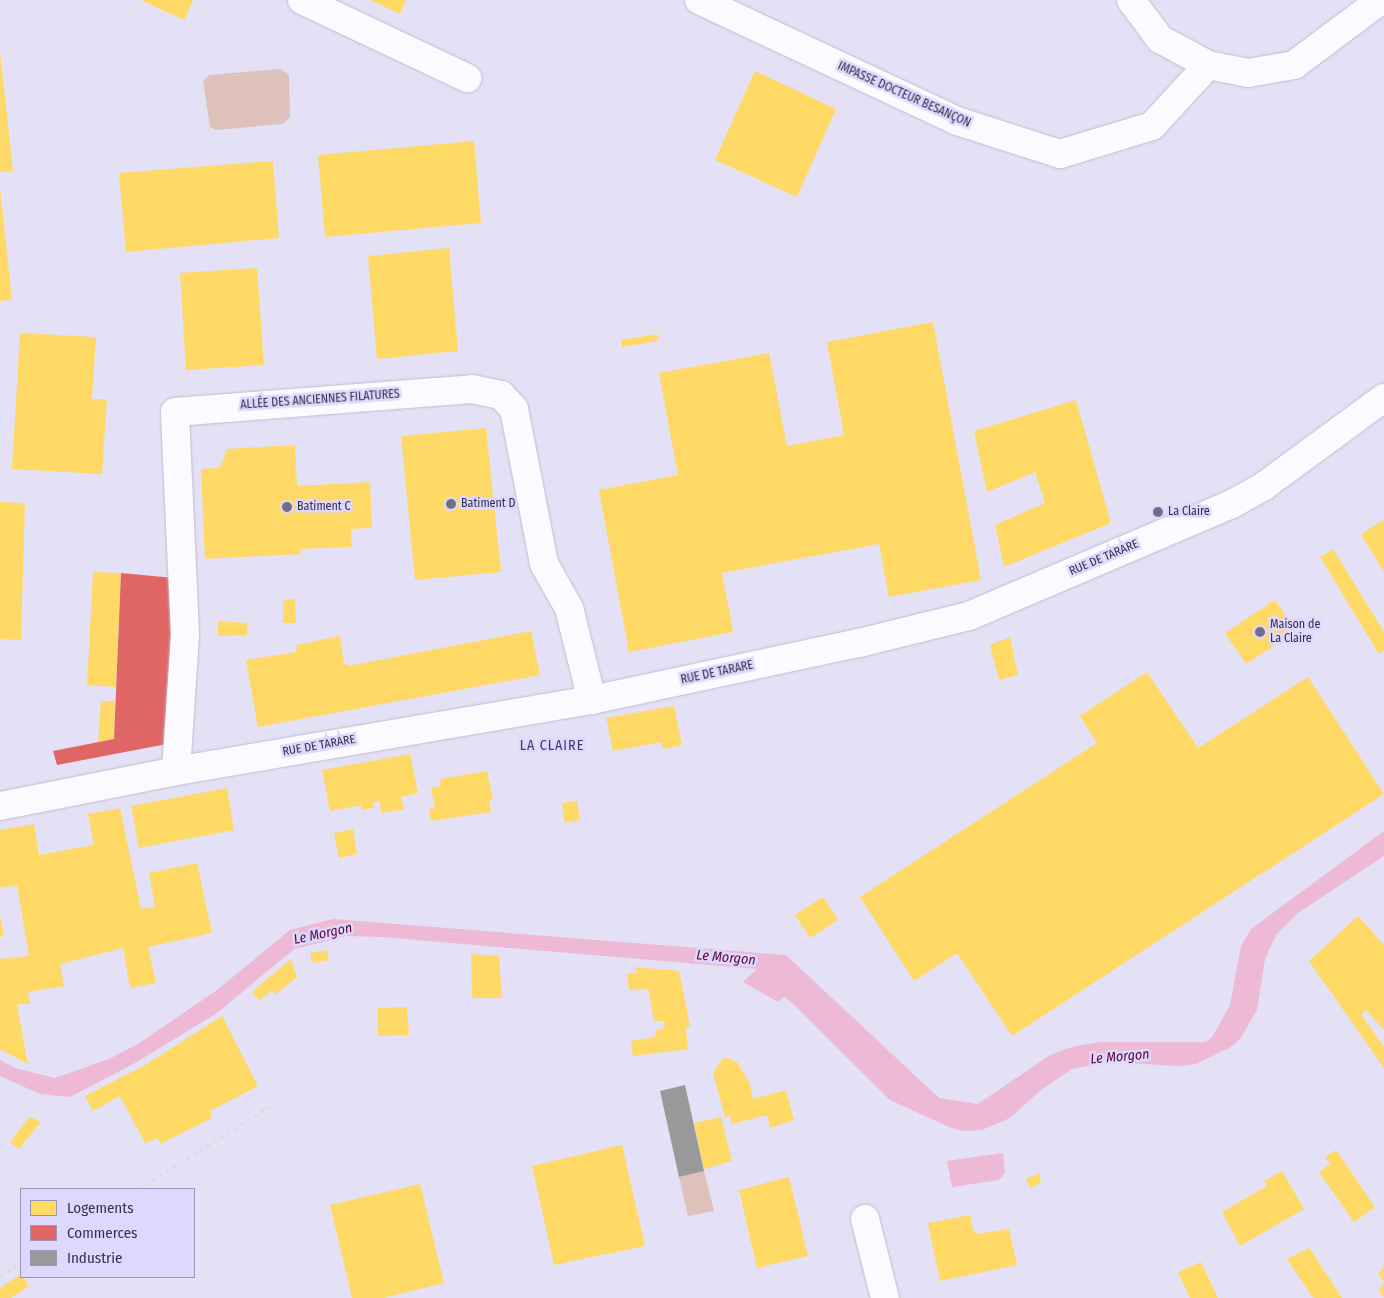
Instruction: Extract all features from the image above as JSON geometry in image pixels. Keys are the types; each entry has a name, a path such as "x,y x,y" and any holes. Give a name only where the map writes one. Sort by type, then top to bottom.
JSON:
{"street":[{"path":"302,0 467,78"},
{"name":"IMPASSE DOCTEUR BESANÇON","path":"699,0 957,121 1060,154 1152,126 1208,65"},
{"path":"1131,0 1160,39 1208,65 1248,73 1294,65 1381,0"},
{"name":"ALLÉE DES ANCIENNES FILATURES","path":"176,771 185,634 175,412 472,388 502,395 514,409 544,564 569,608 592,700"},
{"name":"RUE DE TARARE","path":"0,806 176,771 592,700 859,643 969,616 1232,504 1264,486 1384,398"},
{"path":"865,1220 885,1298"}],"path":[{"path":"141,1188 274,1104"},
{"path":"0,1276 20,1264"}],"shaded area":[{"path":"281,69 289,75 290,117 283,124 216,130 210,127 203,81 209,75"},
{"path":"704,1171 714,1211 688,1216 679,1177"}],"water":[{"name":"Le Morgon","path":"1384,831 1384,856 1298,913 1276,935 1265,959 1257,1010 1240,1039 1231,1047 1196,1064 1179,1066 1110,1062 1072,1069 1041,1090 1010,1118 982,1130 963,1131 949,1127 890,1100 791,1002 784,997 778,1002 743,982 757,969 382,937 347,936 294,949 217,1013 135,1063 70,1097 40,1094 0,1076 0,1060 15,1068 55,1078 109,1059 138,1044 217,990 290,930 333,919 786,955 939,1098 978,1104 1050,1055 1075,1046 1101,1042 1206,1042 1213,1036 1230,1005 1241,946 1251,929"},
{"path":"1003,1153 1005,1173 999,1180 952,1187 947,1161"}],"building: Logements":[{"path":"141,0 193,0 184,20"},
{"path":"370,0 406,0 400,14"},
{"path":"0,52 13,171 0,172"},
{"path":"755,71 836,109 797,197 715,160"},
{"path":"474,141 481,223 325,237 318,155"},
{"path":"273,161 279,238 126,252 119,173"},
{"path":"0,187 12,300 0,301"},
{"path":"449,248 458,351 377,359 368,256"},
{"path":"257,268 264,365 186,370 180,273"},
{"path":"933,322 981,580 889,597 879,544 722,573 733,632 629,652 599,490 678,475 659,373 769,353 787,446 844,435 827,342"},
{"path":"20,333 96,337 92,399 107,399 102,474 12,469"},
{"path":"657,334 658,341 622,347 621,340"},
{"path":"1076,400 1111,523 1004,567 995,525 1045,503 1035,472 987,492 974,431"},
{"name":"Batiment D","path":"486,428 501,572 415,580 401,436"},
{"name":"Batiment C","path":"295,445 297,486 370,482 372,528 351,529 352,547 300,549 301,554 205,559 201,469 220,468 227,449"},
{"path":"0,502 25,503 21,640 0,639"},
{"path":"1384,520 1384,572 1361,534"},
{"path":"1333,549 1384,632 1384,651 1379,654 1320,557"},
{"path":"93,572 121,573 116,687 87,685"},
{"path":"295,599 296,623 283,623 283,600"},
{"name":"Maison de La Claire","path":"1275,600 1296,631 1246,664 1225,633"},
{"path":"218,621 247,623 247,635 218,636"},
{"path":"531,631 540,675 258,727 246,660 296,652 297,645 340,636 344,663 348,666"},
{"path":"1010,637 1018,675 999,680 990,645"},
{"path":"1147,672 1198,748 1308,677 1384,794 1012,1036 957,953 914,981 860,897 1097,743 1080,716"},
{"path":"101,701 115,701 114,739 98,742"},
{"path":"674,706 682,745 663,749 661,742 613,751 606,718"},
{"path":"410,754 418,793 401,797 404,809 381,813 380,801 373,802 374,808 362,810 361,805 330,811 322,770"},
{"path":"487,771 493,799 489,800 491,812 431,821 429,809 435,808 431,788 441,786 440,779"},
{"path":"227,788 234,830 139,848 131,806"},
{"path":"577,801 580,820 565,823 562,803"},
{"path":"120,808 141,909 155,907 149,873 197,863 212,933 148,947 156,983 130,988 123,948 60,964 64,986 28,992 30,1003 17,1005 28,1064 0,1049 0,959 29,956 17,885 0,888 0,830 34,824 39,855 94,845 88,814"},
{"path":"353,829 357,854 339,858 334,833"},
{"path":"823,897 838,920 810,938 795,915"},
{"path":"0,916 4,936 0,937"},
{"path":"1358,916 1384,945 1384,1030 1366,1010 1361,1014 1384,1047 1384,1068 1309,961"},
{"path":"327,950 329,960 312,963 310,953"},
{"path":"471,954 499,956 502,998 472,998"},
{"path":"291,959 297,977 275,995 272,990 259,1001 252,992"},
{"path":"635,967 679,971 690,1026 686,1027 688,1049 633,1056 631,1041 656,1037 655,1030 664,1029 663,1021 654,1021 648,989 629,990 627,973 636,973"},
{"path":"407,1007 409,1035 378,1036 377,1008"},
{"path":"222,1016 258,1086 210,1111 212,1118 160,1144 158,1138 145,1143 120,1096 93,1111 85,1096 147,1064"},
{"path":"724,1057 737,1062 749,1082 753,1099 786,1090 794,1120 770,1128 767,1115 732,1124 730,1116 725,1117 713,1073"},
{"path":"30,1117 41,1122 19,1149 10,1142"},
{"path":"721,1117 732,1161 704,1169 694,1123"},
{"path":"622,1145 645,1246 554,1265 532,1166"},
{"path":"1336,1150 1375,1207 1354,1222 1319,1172 1330,1164 1325,1157"},
{"path":"1282,1171 1304,1209 1240,1246 1222,1212 1267,1186 1264,1181"},
{"path":"1039,1173 1041,1183 1030,1188 1026,1179"},
{"path":"789,1177 808,1256 757,1268 739,1190"},
{"path":"420,1184 444,1283 383,1298 352,1298 330,1205"},
{"path":"970,1215 973,1230 977,1234 1009,1229 1017,1265 940,1281 928,1223"},
{"path":"1309,1248 1342,1298 1313,1298 1287,1259"},
{"path":"1201,1262 1218,1298 1190,1298 1178,1272"},
{"path":"1384,1265 1384,1282 1379,1275"},
{"path":"20,1275 20,1278 24,1278 29,1286 11,1298 0,1298 0,1288"},
{"path":"1384,1283 1384,1298 1379,1291"}],"building: Commerces":[{"path":"121,573 174,578 167,744 57,765 53,751 114,739"}],"building: Industrie":[{"path":"685,1085 704,1171 679,1177 660,1091"}],"place":[{"name":"Batiment D","path":"451,504"},
{"name":"Batiment C","path":"287,507"},
{"name":"La Claire","path":"1158,512"},
{"name":"Maison de La Claire","path":"1260,632"}],"district":[{"name":"LA CLAIRE","path":"552,746"}]}
